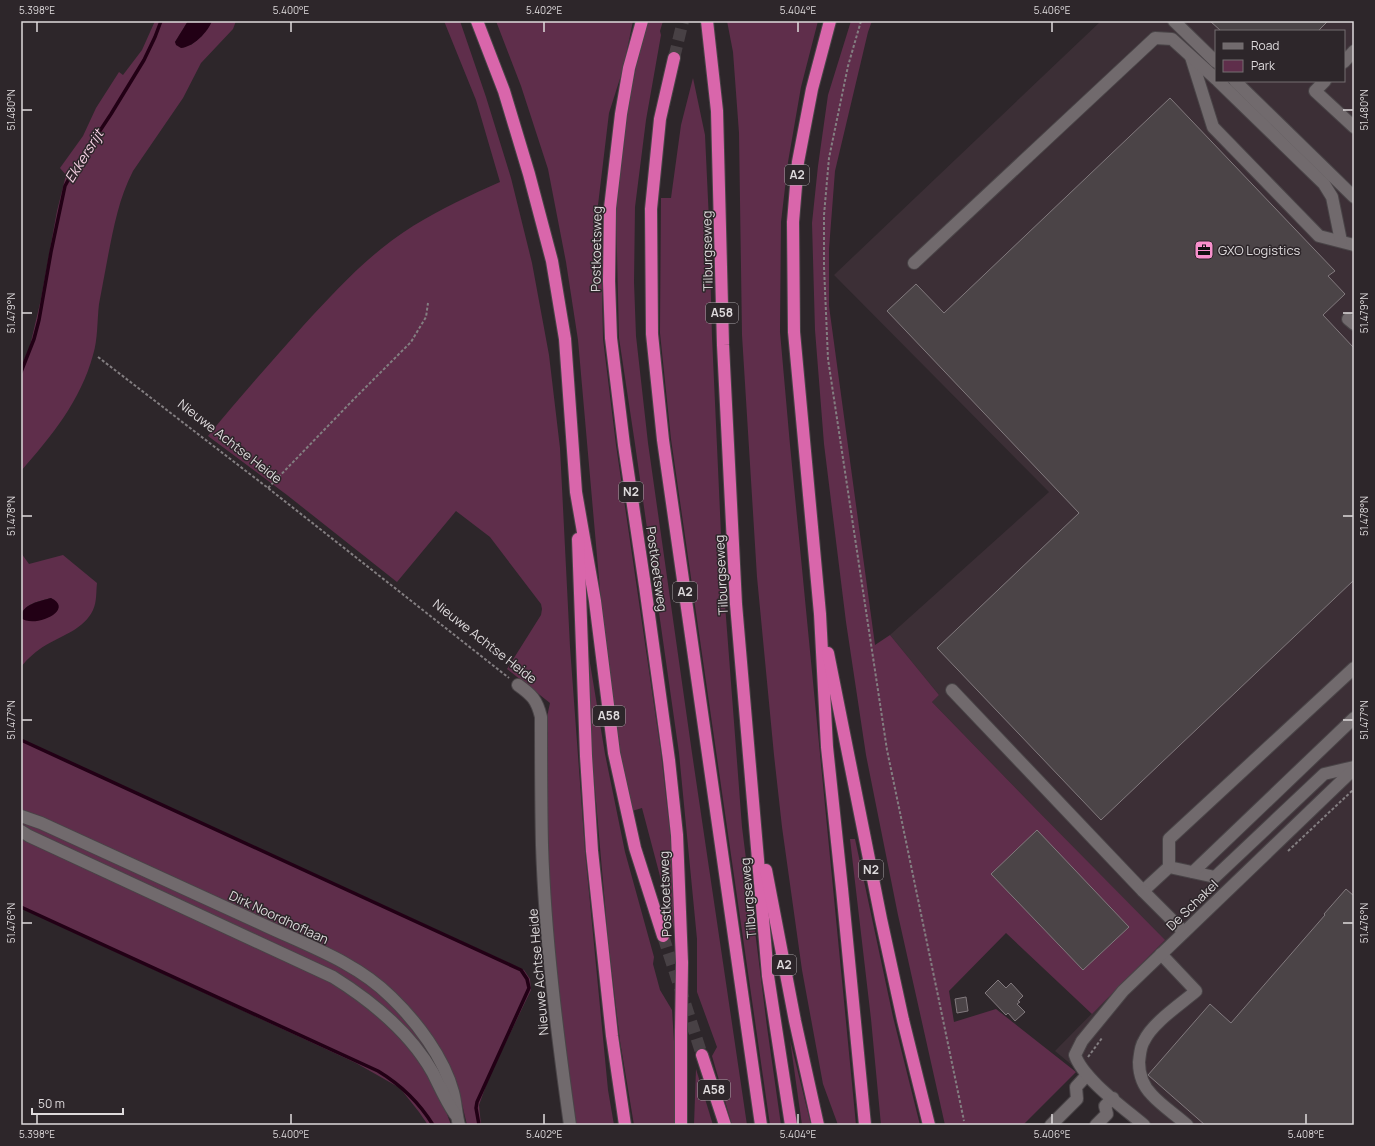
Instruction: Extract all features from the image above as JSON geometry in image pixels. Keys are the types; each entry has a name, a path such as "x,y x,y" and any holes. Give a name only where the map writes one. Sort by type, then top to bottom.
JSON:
{"highway":[{"name":"A58","path":"477,21 504,91 529,174 552,261 565,339 576,492 586,756 592,851 612,1036 625,1125"},
{"name":"Postkoetsweg","path":"642,21 629,68 621,114 610,208 609,281 611,338 624,445 669,760 677,835 682,963 681,1125"},
{"name":"Tilburgseweg","path":"706,21 717,111 723,345 736,604 768,976 791,1125"},
{"name":"A2","path":"830,21 812,89 800,154 793,222 794,332 820,614 827,747 865,1125"},
{"name":"Postkoetsweg","path":"674,58 660,119 651,209 652,334 663,440 761,1125"},
{"name":"A58","path":"576,492 595,601 614,753 635,848 663,936"},
{"name":"N2","path":"820,614 881,919 929,1125"},
{"name":"A2","path":"754,804 795,1022 818,1125"},
{"name":"A58","path":"702,1055 725,1125"}],"street":[{"path":"1174,21 1215,61"},
{"path":"914,263 1155,38 1172,39 1215,78"},
{"path":"1345,61 1354,51"},
{"path":"1191,56 1213,127 1319,236 1354,245"},
{"path":"1222,82 1237,88 1354,197"},
{"path":"1324,82 1315,91 1354,127"},
{"path":"1237,88 1324,184 1332,197 1341,241"},
{"path":"1143,891 1169,867 1169,839 1354,668"},
{"name":"Nieuwe Achtse Heide","path":"518,685 532,696 538,706 541,717 542,845 548,938 562,1069 570,1125"},
{"path":"952,690 1143,891 1184,932"},
{"path":"1192,872 1354,718"},
{"path":"1169,867 1216,877 1324,774 1354,768"},
{"name":"De Schakel","path":"1144,1125 1086,1074 1075,1055 1082,1041 1123,991 1354,768"},
{"name":"Dirk Noordhoflaan","path":"21,816 41,822 257,922 350,966 363,974 391,996 418,1026 433,1049 448,1076 458,1121"},
{"name":"Dirk Noordhoflaan","path":"21,831 36,840 333,977 357,992 380,1010 400,1029 419,1052 433,1073 444,1097 458,1121"},
{"path":"1161,954 1196,991 1150,1031 1143,1042 1139,1067 1144,1084 1152,1096 1187,1125"},
{"path":"1051,1125 1077,1099 1076,1087 1086,1074"},
{"path":"1096,1125 1107,1114 1105,1106 1113,1098"}],"path":[{"path":"861,21 848,66 830,158 824,215 824,267 828,359 888,750 964,1121"},
{"path":"268,488 411,342 426,316 428,303"},
{"name":"Nieuwe Achtse Heide","path":"98,357 268,488 518,685"},
{"path":"1284,854 1354,789"},
{"path":"1086,1074 1088,1057 1105,1033"}],"shaded area":[{"path":"188,21 212,21 200,38 190,45 181,48 176,45 175,42"},
{"path":"1101,21 1354,21 1354,1125 1144,1125 1055,1051 1164,940 932,702 939,695 890,635 1049,492 834,275"},
{"path":"51,598 57,603 59,608 56,613 50,617 35,621 27,621 21,618 24,609 28,606"}],"green space":[{"path":"155,21 188,21 175,42 191,45 202,36 212,21 236,21 233,29 201,63 183,98 133,171 128,181 115,223 108,256 99,304 96,343 88,372 73,403 64,417 21,471 21,367 30,346 41,299 57,211 66,175 60,168 83,136 96,108 119,72 123,75 142,50"},
{"path":"444,21 460,21 486,97 511,178 532,263 549,355 560,448 570,647 585,851 608,1090 614,1125 574,1125 552,939 546,846 547,717 550,703 507,669 541,615 541,604 490,537 456,511 397,582 287,495 208,436 303,326 369,259 383,247 413,226 456,202 500,182 476,100"},
{"path":"496,21 633,21 623,69 609,113 598,205 601,246 603,339 616,445 661,753 672,850 674,929 642,808 632,811 619,752 600,590 578,340 566,262 548,169 521,86"},
{"path":"648,21 663,21 660,31 661,35 646,120 635,207 634,282 636,336 648,443 747,1125 732,1125 712,1056 717,1047 697,992 697,939 679,753 619,338 616,210 627,114 636,67"},
{"path":"727,21 818,21 801,87 788,162 781,222 780,332 856,1125 838,1125 823,1084 802,970 782,827 757,577 742,335 739,133 733,52"},
{"path":"851,21 872,21 868,32 835,171 829,249 829,306 875,645 890,635 939,695 932,702 1165,940 1092,1014 1006,933 949,991 954,1022 996,1009 1076,1072 1023,1125 945,1125 898,915 866,755 846,622 824,444 815,330 812,223 828,95"},
{"path":"693,78 705,135 712,337 723,578 742,827 781,1125 770,1125 671,439 660,333 661,198 671,198 681,125"},
{"path":"21,553 29,564 63,555 97,583 96,600 89,617 79,627 39,650 21,667 21,617 58,610 51,598 38,601 26,607 21,614"},
{"path":"589,657 605,754 625,852 654,957 653,964 660,990 672,1010 675,1057 674,1125 634,1125 620,1041 608,939 592,755"},
{"path":"21,739 524,970 530,979 531,990 489,1077 479,1105 481,1125 467,1125 462,1104 453,1078 370,975 21,812"},
{"path":"21,819 331,959 361,978 410,1022 445,1079 380,1005 21,827"},
{"path":"21,835 329,979 385,1019 419,1059 440,1095 451,1125 428,1125 400,1088 356,1063 21,908"},
{"path":"850,839 855,839 893,1017 920,1125 881,1125 871,1019"},
{"path":"790,1040 811,1125 802,1125"},
{"path":"696,1069 713,1125 694,1125"}],"building":[{"path":"1210,21 1328,21 1319,30 1220,30"},
{"path":"1170,98 1335,271 1328,276 1345,294 1323,315 1354,348 1354,580 1101,820 937,648 1079,513 887,311 916,284 944,313"},
{"path":"1037,830 1129,927 1083,970 991,874"},
{"path":"1346,889 1354,896 1354,1125 1205,1125 1148,1075 1210,1004 1231,1023"},
{"path":"998,980 1006,988 1011,983 1023,996 1017,1004 1025,1012 1015,1021 1008,1013 1006,1015 985,993"},
{"path":"966,997 968,1011 957,1013 955,999"}],"waterway":[{"name":"Ekkersrijt","path":"21,372 34,339 39,320 65,186 144,60 161,21"},
{"path":"21,740 521,970 527,979 529,988 477,1102 476,1108 479,1125"},
{"path":"21,907 378,1071 394,1082 416,1101 433,1125"}],"tunnel":[{"path":"674,58 683,21"},
{"path":"663,936 702,1055"}],"place":[{"name":"GXO Logistics","path":"1204,250"}]}
